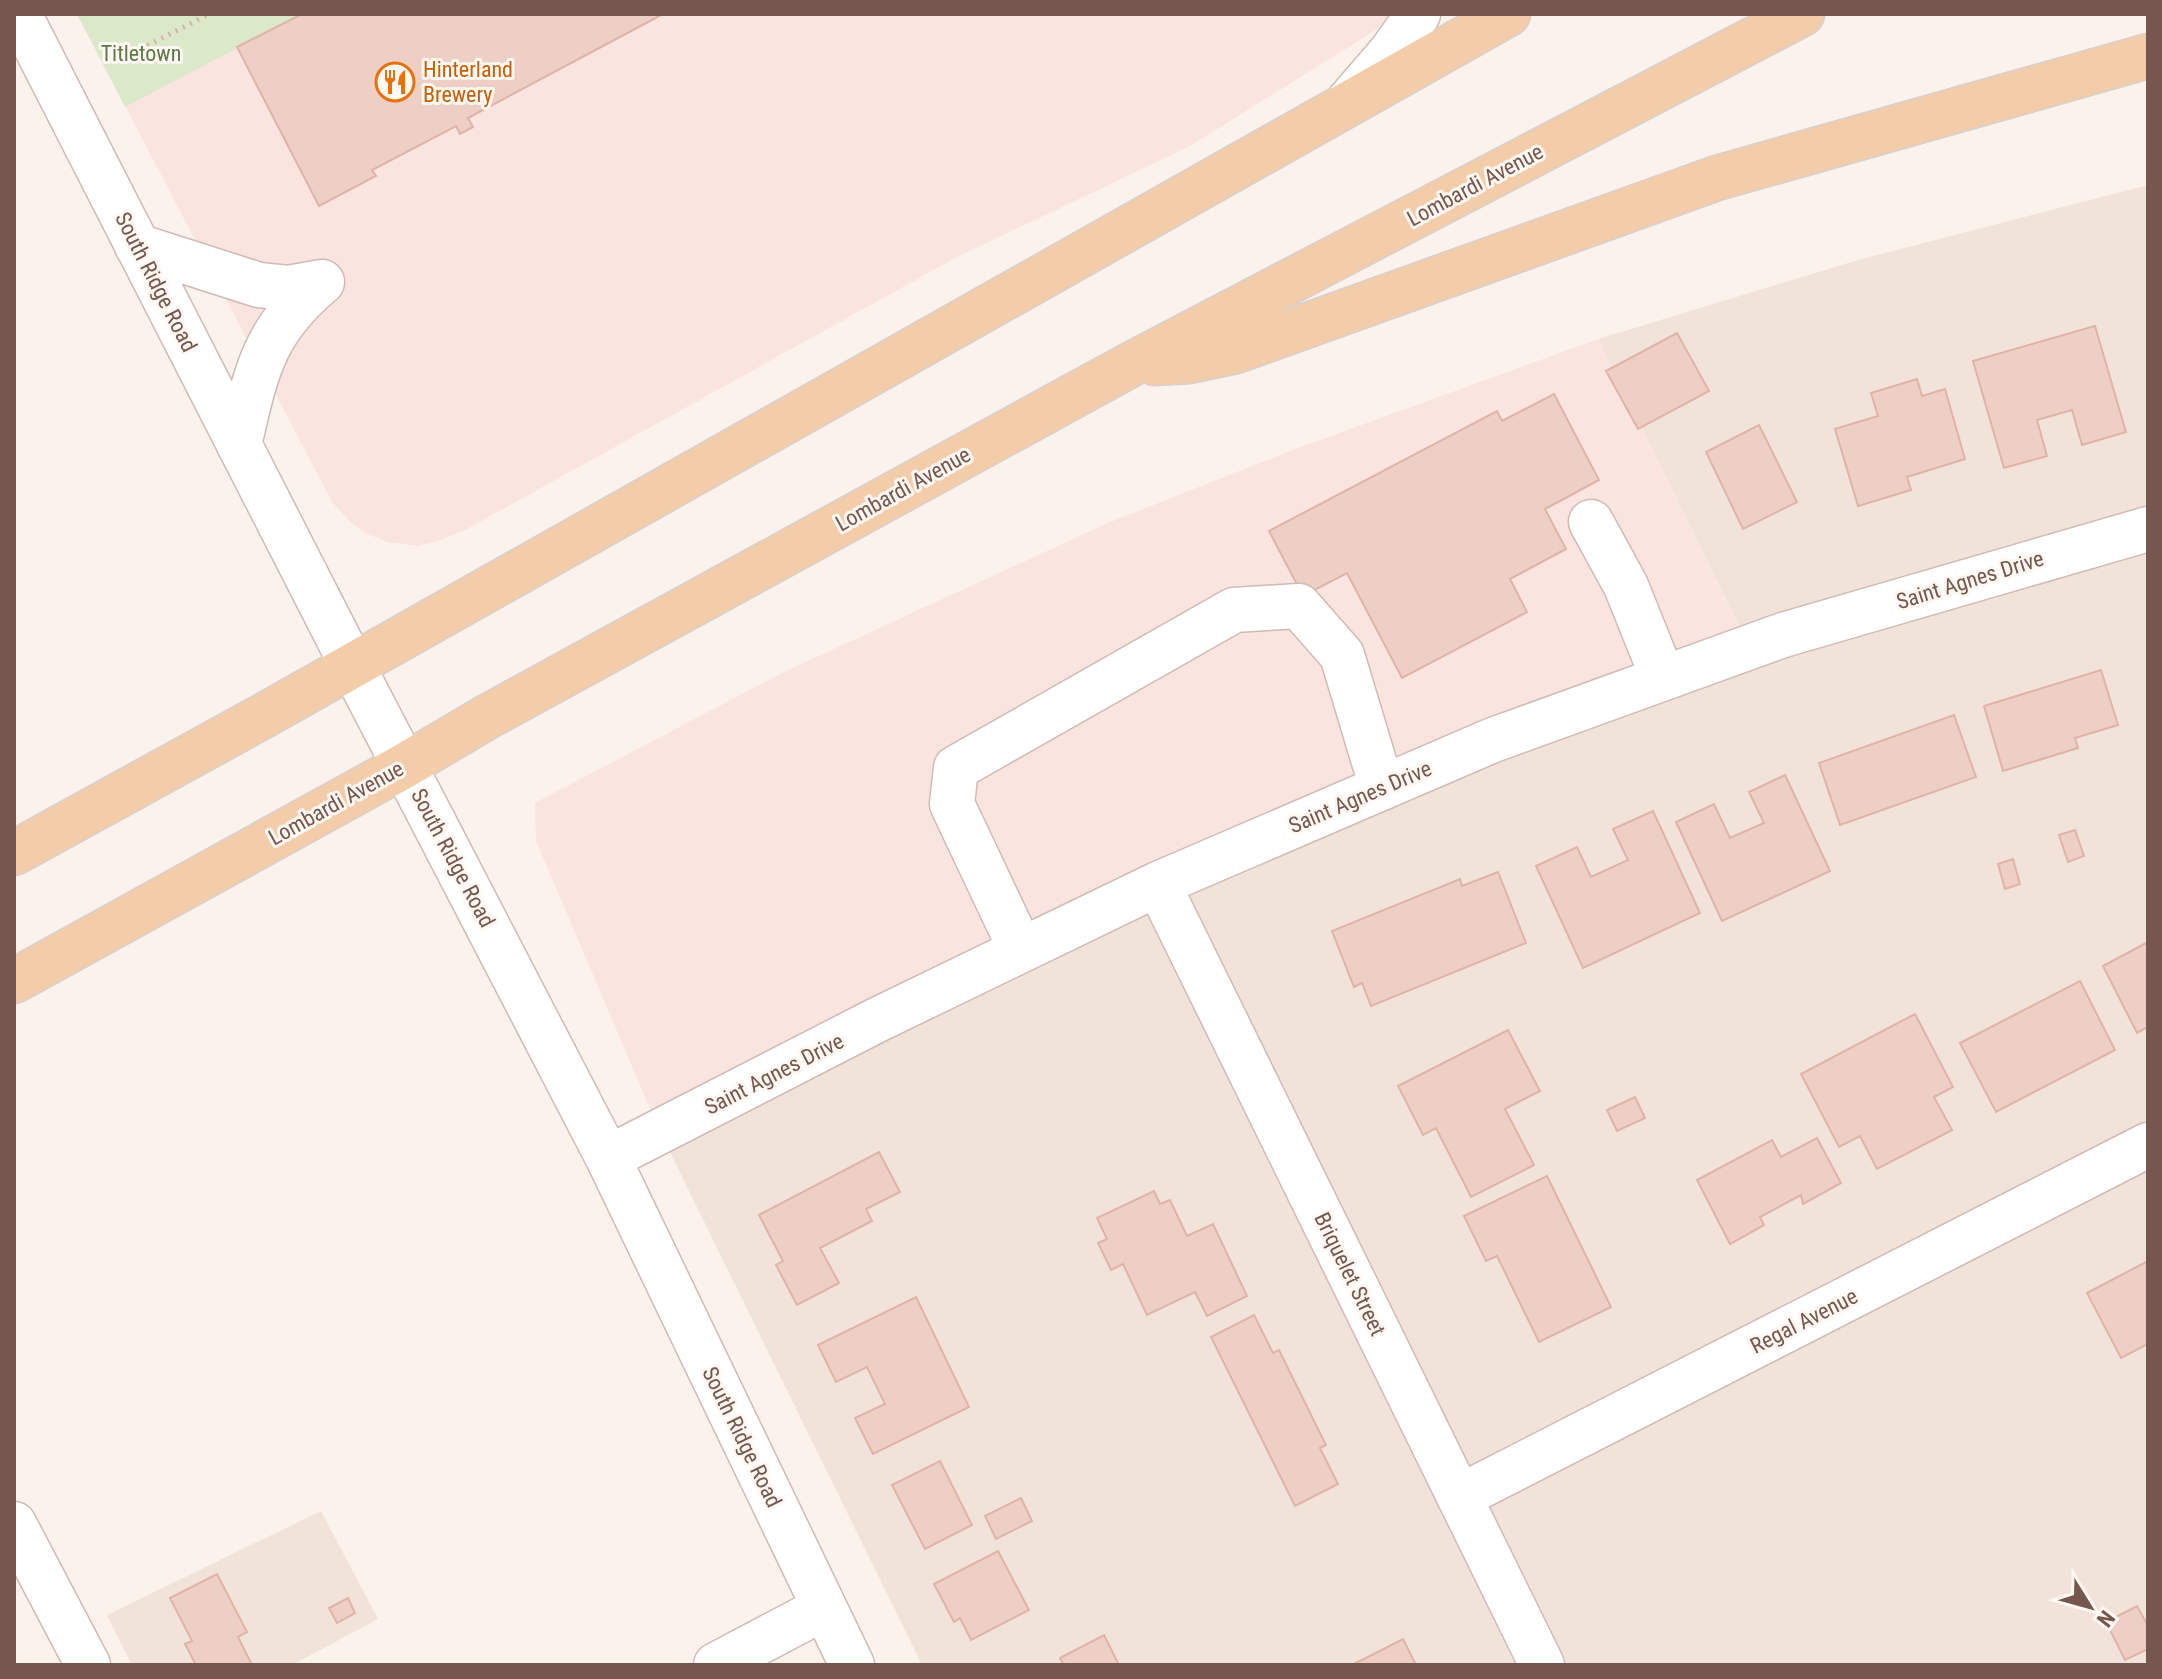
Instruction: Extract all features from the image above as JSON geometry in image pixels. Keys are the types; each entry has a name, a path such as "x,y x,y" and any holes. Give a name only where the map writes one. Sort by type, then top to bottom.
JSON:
{"main road":[{"path":"14,853 1508,14"},
{"name":"Lombardi Avenue","path":"14,981 487,717 1130,365 1802,14"},
{"path":"1130,365 1189,361 1236,351 1717,178 2148,56"}],"street":[{"name":"South Ridge Road","path":"19,14 608,1158 852,1665"},
{"path":"1346,104 1391,52 1418,14"},
{"path":"137,246 259,285 288,288 322,282 295,306 270,340 253,385 239,445"},
{"path":"1591,522 1626,586 1663,678"},
{"name":"Saint Agnes Drive","path":"608,1158 877,1020 1158,884 1493,740 1783,635 2148,529"},
{"path":"1021,950 952,804 956,768 1234,610 1299,606 1342,655 1382,788"},
{"name":"Briquelet Street","path":"1158,884 1542,1665"},
{"name":"Regal Avenue","path":"1459,1497 2148,1145"},
{"path":"14,1524 88,1665"},
{"path":"716,1665 824,1608"}],"path":[{"path":"133,53 209,14"}],"shaded area":[{"path":"77,14 1392,14 1376,30 1190,146 957,257 467,529 418,546 387,542 368,534 351,523 332,502"},
{"path":"2148,185 2148,1665 922,1665 660,1132 877,1020 1749,647 1598,339 1858,260"},
{"path":"1598,339 1749,648 1663,678 660,1132 536,841 535,803 786,671 1108,523 1287,452"},
{"path":"321,1511 378,1619 292,1665 132,1665 107,1615"}],"green space":[{"name":"Titletown","path":"77,14 302,14 125,107"}],"building":[{"name":"Hinterland Brewery","path":"302,14 663,14 468,118 473,127 460,134 456,126 372,170 376,176 319,206 237,47"},
{"path":"2095,326 2126,432 2082,445 2072,410 2037,420 2047,456 2004,468 1973,361"},
{"path":"1677,333 1709,391 1638,429 1606,371"},
{"path":"1917,379 1922,396 1945,389 1965,459 1907,477 1911,490 1858,506 1835,429 1878,416 1871,393"},
{"path":"1554,394 1599,480 1545,509 1566,549 1510,579 1527,612 1402,678 1347,573 1303,596 1269,531 1497,411 1502,421"},
{"path":"1759,425 1797,502 1743,529 1706,452"},
{"path":"2101,670 2118,725 2075,738 2078,748 2003,771 1984,706"},
{"path":"1954,715 1976,777 1840,825 1819,763"},
{"path":"1785,775 1830,871 1722,921 1676,822 1714,804 1730,838 1764,823 1749,792"},
{"path":"1653,811 1700,913 1583,968 1536,866 1577,847 1591,877 1628,860 1613,829"},
{"path":"2075,830 2084,856 2068,862 2059,835"},
{"path":"2013,859 2020,884 2005,889 1998,864"},
{"path":"1498,872 1526,943 1371,1006 1362,983 1354,987 1332,931 1460,879 1462,886"},
{"path":"2148,942 2148,1027 2137,1033 2103,966"},
{"path":"2080,981 2115,1050 1996,1112 1960,1043"},
{"path":"1915,1014 1953,1087 1934,1097 1952,1130 1877,1169 1860,1136 1839,1147 1801,1074"},
{"path":"1508,1030 1540,1091 1505,1109 1534,1165 1471,1197 1436,1128 1423,1135 1398,1086"},
{"path":"1635,1097 1645,1118 1617,1131 1607,1110"},
{"path":"1817,1138 1841,1183 1803,1204 1801,1195 1760,1217 1764,1225 1730,1244 1697,1180 1772,1140 1781,1157"},
{"path":"879,1152 900,1192 866,1209 872,1221 820,1248 839,1283 797,1305 776,1265 783,1261 759,1215"},
{"path":"1547,1176 1611,1307 1539,1342 1497,1256 1486,1261 1464,1216"},
{"path":"1154,1191 1160,1204 1170,1200 1187,1236 1213,1224 1247,1296 1207,1316 1195,1292 1147,1315 1123,1264 1111,1270 1098,1243 1107,1239 1097,1218"},
{"path":"2148,1261 2148,1344 2121,1358 2087,1293"},
{"path":"916,1297 969,1407 873,1454 855,1418 885,1404 867,1367 836,1382 818,1345"},
{"path":"1254,1315 1273,1353 1279,1350 1326,1445 1320,1448 1338,1484 1295,1506 1211,1337"},
{"path":"940,1461 972,1525 925,1549 892,1485"},
{"path":"1021,1498 1032,1521 996,1539 985,1516"},
{"path":"998,1551 1029,1610 971,1640 960,1618 954,1622 934,1584"},
{"path":"217,1574 247,1632 238,1637 252,1665 196,1665 185,1644 192,1641 170,1598"},
{"path":"348,1598 355,1613 337,1623 329,1608"},
{"path":"2137,1606 2148,1626 2148,1649 2125,1660 2106,1622"},
{"path":"1104,1635 1119,1665 1064,1665 1060,1658"},
{"path":"1403,1639 1416,1665 1352,1665"}],"place":[{"name":"Hinterland Brewery","path":"395,82"}]}
